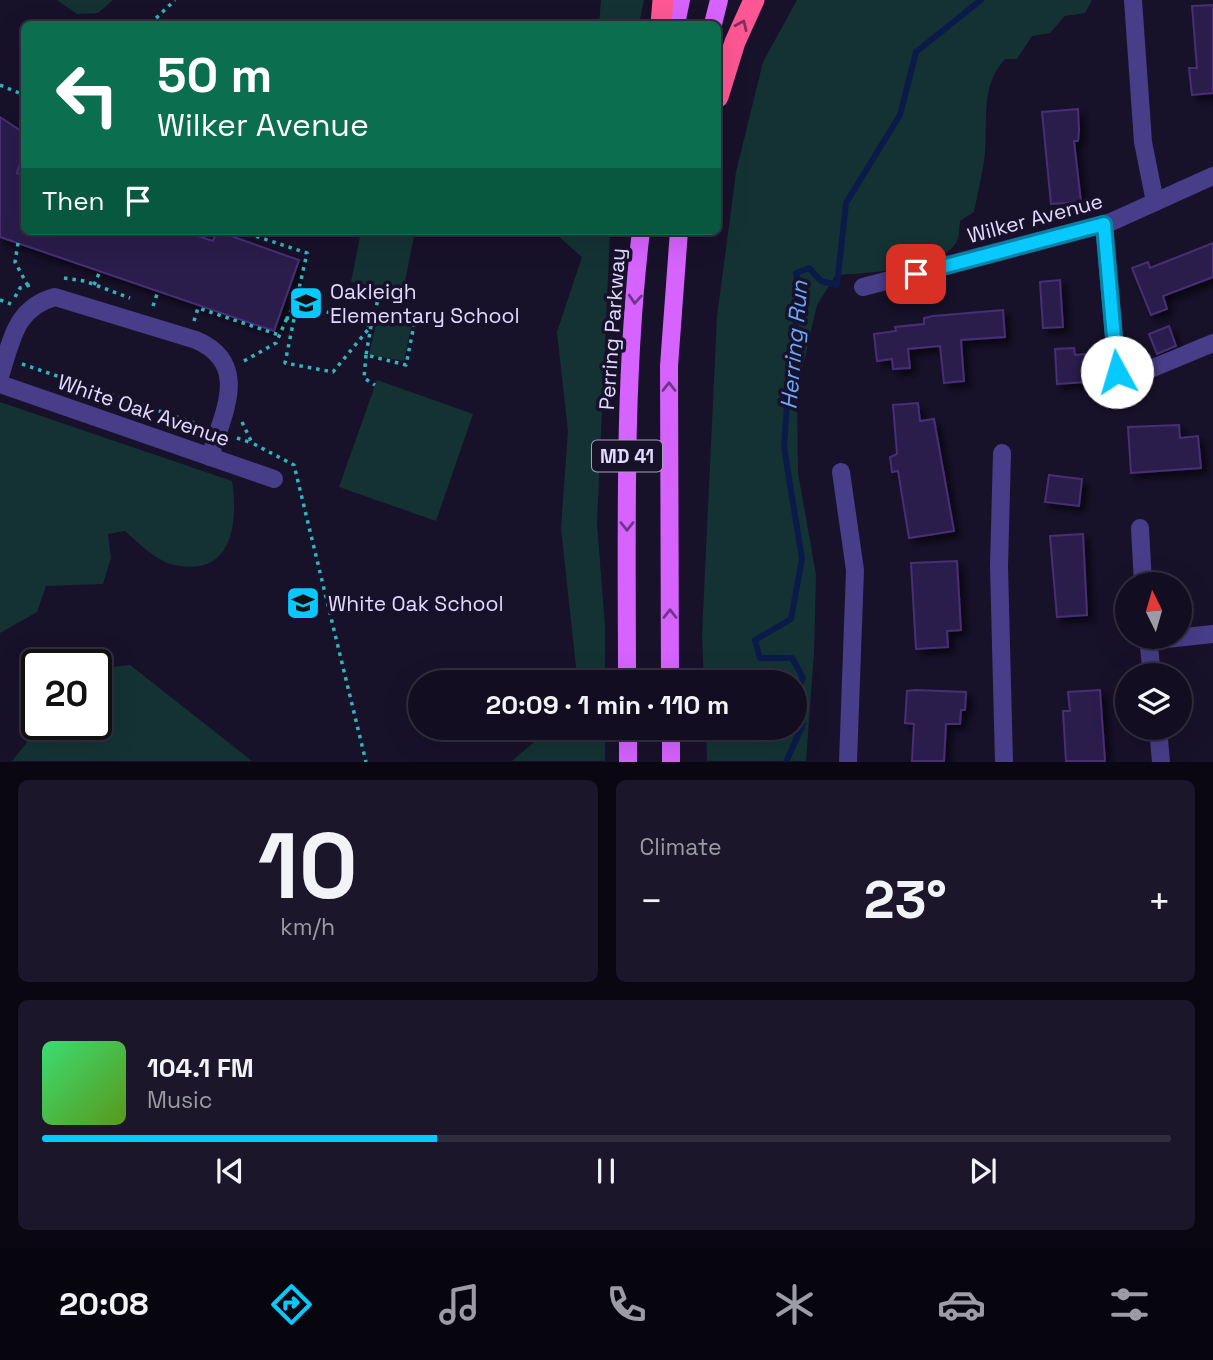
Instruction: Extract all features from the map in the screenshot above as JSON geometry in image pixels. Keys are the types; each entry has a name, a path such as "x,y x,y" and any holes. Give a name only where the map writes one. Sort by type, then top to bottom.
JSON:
{"highway":[{"path":"661,21 663,0"},
{"path":"721,87 735,42 754,0"}],"main road":[{"path":"677,21 681,0"},
{"path":"714,21 719,0"},
{"name":"Perring Parkway","path":"627,670 627,458 630,367 641,235"},
{"name":"MD 41","path":"670,670 669,366 679,235"},
{"path":"628,740 628,761"},
{"path":"671,740 671,761"}],"street":[{"path":"1133,0 1143,142 1155,202"},
{"name":"Wilker Avenue","path":"863,288 1104,224 1213,176"},
{"path":"1104,224 1117,372 1125,377 1136,375 1213,342"},
{"path":"0,376 18,323 38,302 55,297 197,340 211,346 227,371 229,401 210,457"},
{"name":"White Oak Avenue","path":"0,384 274,480"},
{"path":"1002,453 999,566 1004,761"},
{"path":"841,472 855,570 848,761"},
{"path":"1140,528 1142,572"},
{"path":"1192,636 1213,634"},
{"path":"1159,740 1161,761"}],"path":[{"path":"153,21 174,0"},
{"path":"0,85 21,94"},
{"path":"244,360 276,343 296,302 307,253 252,235"},
{"path":"18,243 15,262 28,286"},
{"path":"94,285 100,271"},
{"path":"375,385 364,378 371,326 381,288"},
{"path":"153,306 158,291"},
{"path":"0,300 11,304"},
{"path":"296,302 371,326"},
{"path":"194,321 199,307 279,335"},
{"path":"366,355 406,365 414,325 373,317"},
{"path":"287,318 294,319 285,363 333,372 371,326"},
{"path":"6,358 252,443"},
{"path":"298,482 366,761"}],"green space":[{"path":"57,0 113,0 98,13 77,14"},
{"path":"601,0 644,0 640,21 599,21"},
{"path":"797,0 1092,0 1085,13 1065,16 1050,33 1032,36 1017,59 1005,59 997,69 988,92 985,153 974,212 960,221 956,243 947,252 919,264 883,271 836,275 817,305 797,392 798,473 816,575 814,653 806,761 707,761 706,740 807,740 807,670 703,670 702,635 717,317 736,172 763,62"},
{"path":"360,235 414,235 403,292 351,282"},
{"path":"558,235 610,235 597,524 605,627 605,670 576,670 561,528 568,431 557,332 582,257"},
{"path":"377,320 411,327 404,361 369,355"},
{"path":"377,380 473,414 436,521 339,487"},
{"path":"0,402 232,481 232,527 229,541 222,553 212,562 198,566 180,566 158,558 125,531 108,534 111,558 103,584 46,586 37,612 0,633"},
{"path":"130,665 252,761 12,761 29,740 112,740 112,667"},
{"path":"535,740 605,740 605,761 512,761"}],"building":[{"path":"1213,5 1213,93 1192,95 1189,68 1197,68 1192,6"},
{"path":"1078,109 1078,141 1074,141 1081,202 1051,204 1042,112"},
{"path":"0,117 21,131 21,160 17,173 21,174 21,235 195,235 213,241 215,235 228,235 299,260 274,331 0,237"},
{"path":"1213,243 1213,277 1163,296 1167,309 1151,315 1132,268 1148,262 1150,268"},
{"path":"1060,280 1063,327 1043,328 1040,282"},
{"path":"1003,310 1005,337 961,340 964,381 944,383 940,346 908,349 910,368 893,369 892,359 877,361 874,334 896,331 895,327 924,324 924,318 933,316"},
{"path":"1169,326 1176,346 1157,354 1149,334"},
{"path":"1074,348 1075,355 1085,354 1087,382 1057,384 1055,349"},
{"path":"918,403 920,421 934,419 954,531 909,538 898,471 892,472 890,457 897,454 893,405"},
{"path":"1179,425 1180,438 1198,436 1201,468 1131,473 1128,427"},
{"path":"1049,475 1082,479 1079,506 1045,502"},
{"path":"1083,534 1087,615 1057,617 1050,536"},
{"path":"957,561 961,630 947,631 948,647 916,649 911,563"},
{"path":"1100,690 1105,761 1066,761 1063,711 1070,711 1068,692"},
{"path":"907,691 966,692 965,710 961,710 960,724 946,724 944,761 912,761 914,724 905,723"}],"waterway":[{"name":"Herring Run","path":"799,670 792,658 760,658 755,640 791,619 802,559 784,447 790,361 800,294 796,273 809,268 821,281 837,285 846,203 900,115 916,52 981,0"},
{"name":"Herring Run","path":"786,762 796,740"}],"place":[{"name":"Oakleigh Elementary School","path":"306,303"},
{"name":"White Oak School","path":"303,603"}],"route":[{"path":"916,274 1104,224 1117,372"}]}
